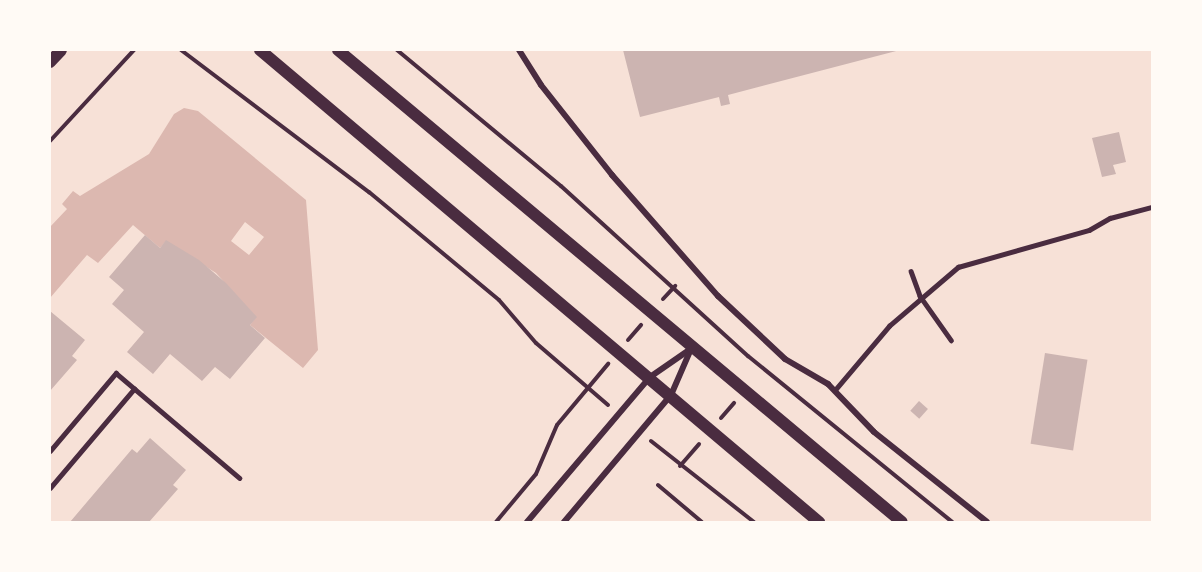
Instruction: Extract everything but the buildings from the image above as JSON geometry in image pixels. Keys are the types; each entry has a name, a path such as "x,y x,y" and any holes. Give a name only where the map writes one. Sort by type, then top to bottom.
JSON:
{"main road":[{"path":"50,62 61,50"},
{"path":"260,50 819,522"},
{"path":"338,50 902,522"}],"street":[{"path":"519,50 557,107 689,266 785,359 835,390 874,432 987,522"},
{"path":"526,522 650,378 692,348"},
{"path":"564,522 671,395 692,348"}],"lane":[{"path":"835,390 874,342 920,296 965,263 1089,230 1110,218 1152,207"},
{"path":"910,271 920,296 951,340"},
{"path":"50,451 116,374 240,478"},
{"path":"50,488 134,389"}],"path":[{"path":"50,141 134,50"},
{"path":"180,50 369,192 499,300 536,343 619,414"},
{"path":"397,50 675,286 748,356 952,522"},
{"path":"495,522 536,474 557,424 675,286"},
{"path":"640,432 754,522"},
{"path":"658,485 698,521"}],"shaded area":[{"path":"184,108 198,111 306,200 318,350 303,368 250,325 256,317 216,273 166,241 160,248 133,225 98,263 87,255 50,298 50,227 67,209 62,204 73,191 80,196 149,154 174,114","holes":["245,222 264,237 249,255 231,241"]}]}
